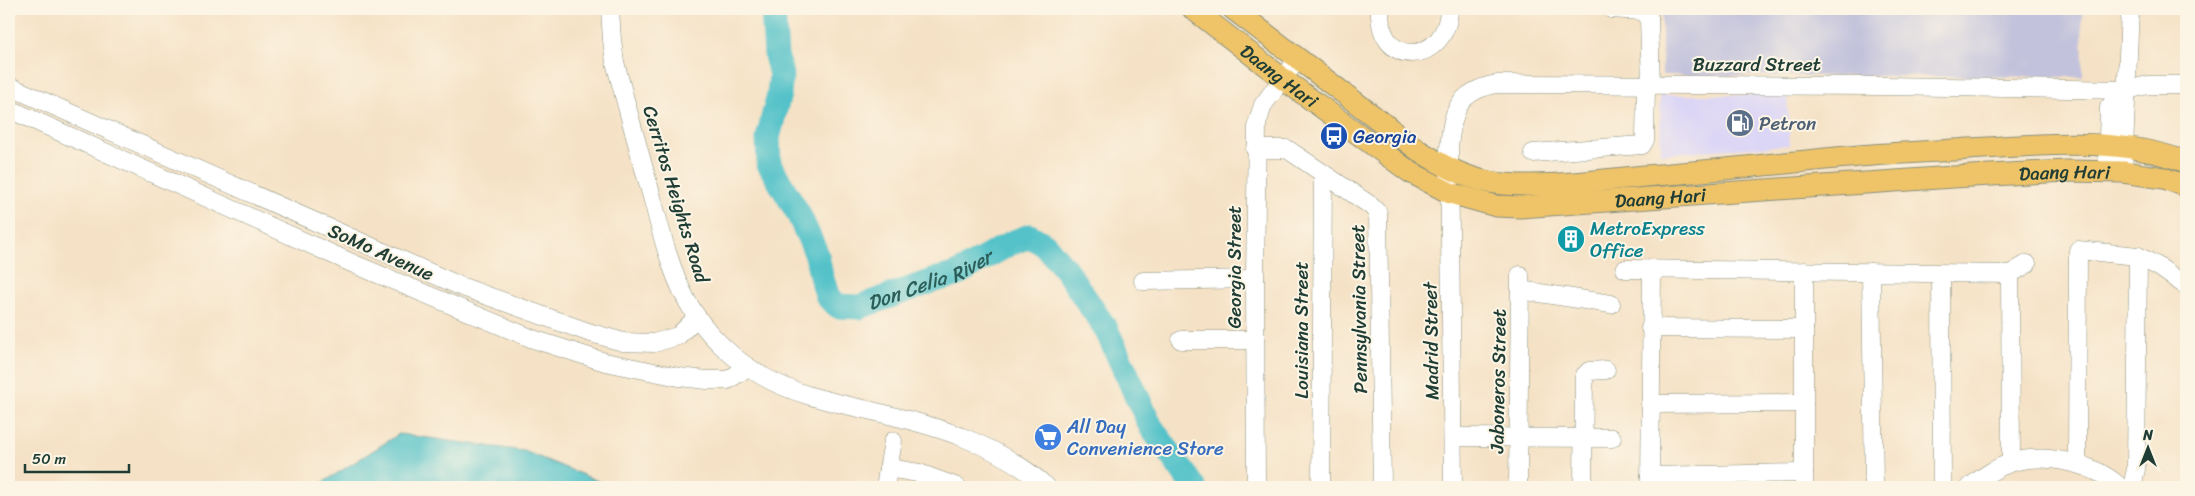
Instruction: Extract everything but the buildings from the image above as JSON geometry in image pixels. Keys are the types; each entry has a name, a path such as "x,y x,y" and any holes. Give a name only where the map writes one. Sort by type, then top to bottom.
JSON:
{"main road":[{"name":"Daang Hari","path":"1194,9 1283,79 1410,172 1450,194 1496,206 1520,208 1954,177 2115,172 2164,178 2186,186"},
{"name":"Daang Hari","path":"1233,9 1418,150 1449,169 1489,182 1521,184 1733,169 1859,156 2046,145 2116,146 2145,149 2186,162"},
{"path":"1733,169 1735,194"}],"street":[{"name":"Cerritos Heights Road","path":"610,9 615,62 661,230 674,270 687,300 711,335 748,367 766,378 822,399 929,424 960,435 1017,464 1047,487"},
{"path":"1380,9 1382,32 1388,42 1397,51 1408,54 1429,48 1439,38 1447,27 1449,9"},
{"path":"1533,153 1642,146 1645,140 1648,86 1649,17 1642,11 1611,9"},
{"path":"2115,172 2116,146 2127,90 2130,9"},
{"name":"Georgia Street","path":"1256,487 1255,149 1259,115 1263,105 1298,58"},
{"name":"Buzzard Street","path":"1449,169 1449,149 1453,116 1457,106 1476,90 1497,84 1884,86 2127,90 2148,85 2186,85"},
{"name":"SoMo Avenue","path":"9,86 434,275 533,314 588,332 629,342 654,342 678,336 697,317"},
{"name":"SoMo Avenue","path":"9,109 354,264 533,339 605,362 679,377 728,380 748,367"},
{"name":"Pennsylvania Street","path":"1255,149 1287,149 1370,204 1378,213 1382,487"},
{"name":"Madrid Street","path":"1449,169 1453,487"},
{"name":"Louisiana Street","path":"1321,487 1323,173"},
{"path":"2077,464 2078,250 2138,256 2159,267 2186,286"},
{"path":"2132,487 2136,469 2138,256"},
{"path":"1625,269 2010,274 2027,264"},
{"path":"1652,269 1650,482 1804,480 1804,271"},
{"path":"1871,272 1874,487"},
{"path":"1941,273 1942,487"},
{"path":"2010,274 2011,462"},
{"path":"1142,280 1255,279"},
{"name":"Jaboneros Street","path":"1518,487 1520,282 1611,304"},
{"path":"1650,328 1804,329"},
{"path":"1181,340 1255,340"},
{"path":"1583,487 1584,376 1589,372 1606,370"},
{"path":"1650,404 1804,403"},
{"path":"1453,436 1612,438"},
{"path":"885,487 893,441"},
{"path":"1970,487 1990,472 2011,462 2047,459 2077,464 2103,475 2120,487"},
{"path":"888,468 919,473 957,487"}],"shaded area":[{"path":"1662,9 2082,9 2083,77 1662,75"},
{"path":"1660,95 1787,95 1790,145 1661,154"}],"water":[{"path":"399,434 524,451 613,487 320,487 322,483"}],"waterway":[{"name":"Don Celia River","path":"773,9 776,55 781,75 779,94 768,138 769,164 798,213 817,255 828,297 838,306 859,307 938,279 955,275 1011,243 1030,236 1045,245 1066,270 1106,329 1151,427 1194,487"}],"place":[{"name":"Petron","path":"1740,123"},
{"name":"Georgia","path":"1334,136"},
{"name":"MetroExpress Office","path":"1571,239"},
{"name":"All Day Convenience Store","path":"1048,437"}]}
